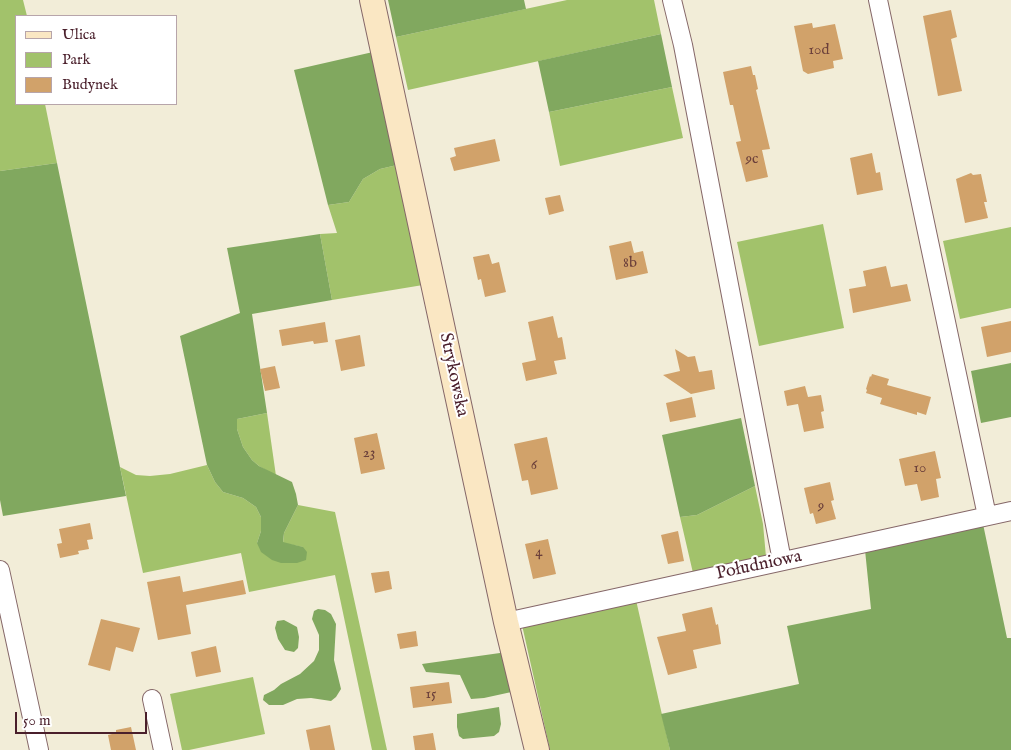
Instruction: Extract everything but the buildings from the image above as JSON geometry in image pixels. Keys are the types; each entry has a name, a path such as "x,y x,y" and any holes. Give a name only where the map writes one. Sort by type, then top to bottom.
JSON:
{"street":[{"name":"Strykowska","path":"372,0 506,622 536,750"},
{"path":"672,0 683,45 782,561"},
{"path":"878,0 987,516"},
{"name":"Południowa","path":"506,622 1011,511"},
{"path":"0,570 38,750"},
{"path":"152,700 163,750"}],"green space":[{"path":"0,0 23,0 27,15 15,15 15,105 45,105 57,163 0,171"},
{"path":"388,0 524,0 526,9 396,37"},
{"path":"567,0 654,0 661,34 408,90 396,37"},
{"path":"661,34 672,87 549,112 538,61"},
{"path":"373,52 397,165 380,169 363,179 349,202 328,205 294,70"},
{"path":"672,87 683,138 560,166 549,112"},
{"path":"57,163 126,496 3,516 0,500 0,171"},
{"path":"397,165 423,285 332,300 320,234 337,233 328,205 349,202 363,179 380,169"},
{"path":"823,224 844,328 759,346 737,242"},
{"path":"1011,227 1011,308 960,319 943,241"},
{"path":"320,234 332,300 252,314 267,413 237,419 237,429 243,447 252,460 259,466 292,482 296,494 298,505 284,533 283,542 303,547 307,552 306,560 297,563 281,563 272,560 261,552 257,543 261,531 261,517 256,507 243,498 223,492 215,482 207,465 180,336 240,313 227,248"},
{"path":"1011,363 1011,417 981,423 971,371"},
{"path":"267,413 276,476 252,460 243,447 237,429 237,419"},
{"path":"741,418 755,486 697,515 680,517 662,435"},
{"path":"207,465 215,482 223,492 243,498 256,507 261,517 261,531 257,543 303,547 283,543 284,533 298,505 335,512 387,750 372,750 335,575 249,592 241,553 143,573 120,467 136,475 150,476 170,474"},
{"path":"755,486 763,524 766,557 693,573 680,517 697,515"},
{"path":"983,524 1007,638 1011,638 1011,750 670,750 661,714 799,684 787,626 871,609 865,550"},
{"path":"636,600 670,750 550,750 522,625"},
{"path":"318,609 325,610 331,614 336,624 334,660 341,689 331,701 311,698 297,699 283,705 269,705 263,700 264,695 300,674 314,661 319,650 319,635 312,619 314,611"},
{"path":"284,620 297,627 299,637 298,648 294,652 285,650 278,639 275,628 277,621"},
{"path":"507,652 516,691 484,698 471,699 460,675 426,672 422,664"},
{"path":"253,677 265,734 182,750 170,694"},
{"path":"499,707 501,724 499,732 494,736 463,739 459,736 457,714"}]}
